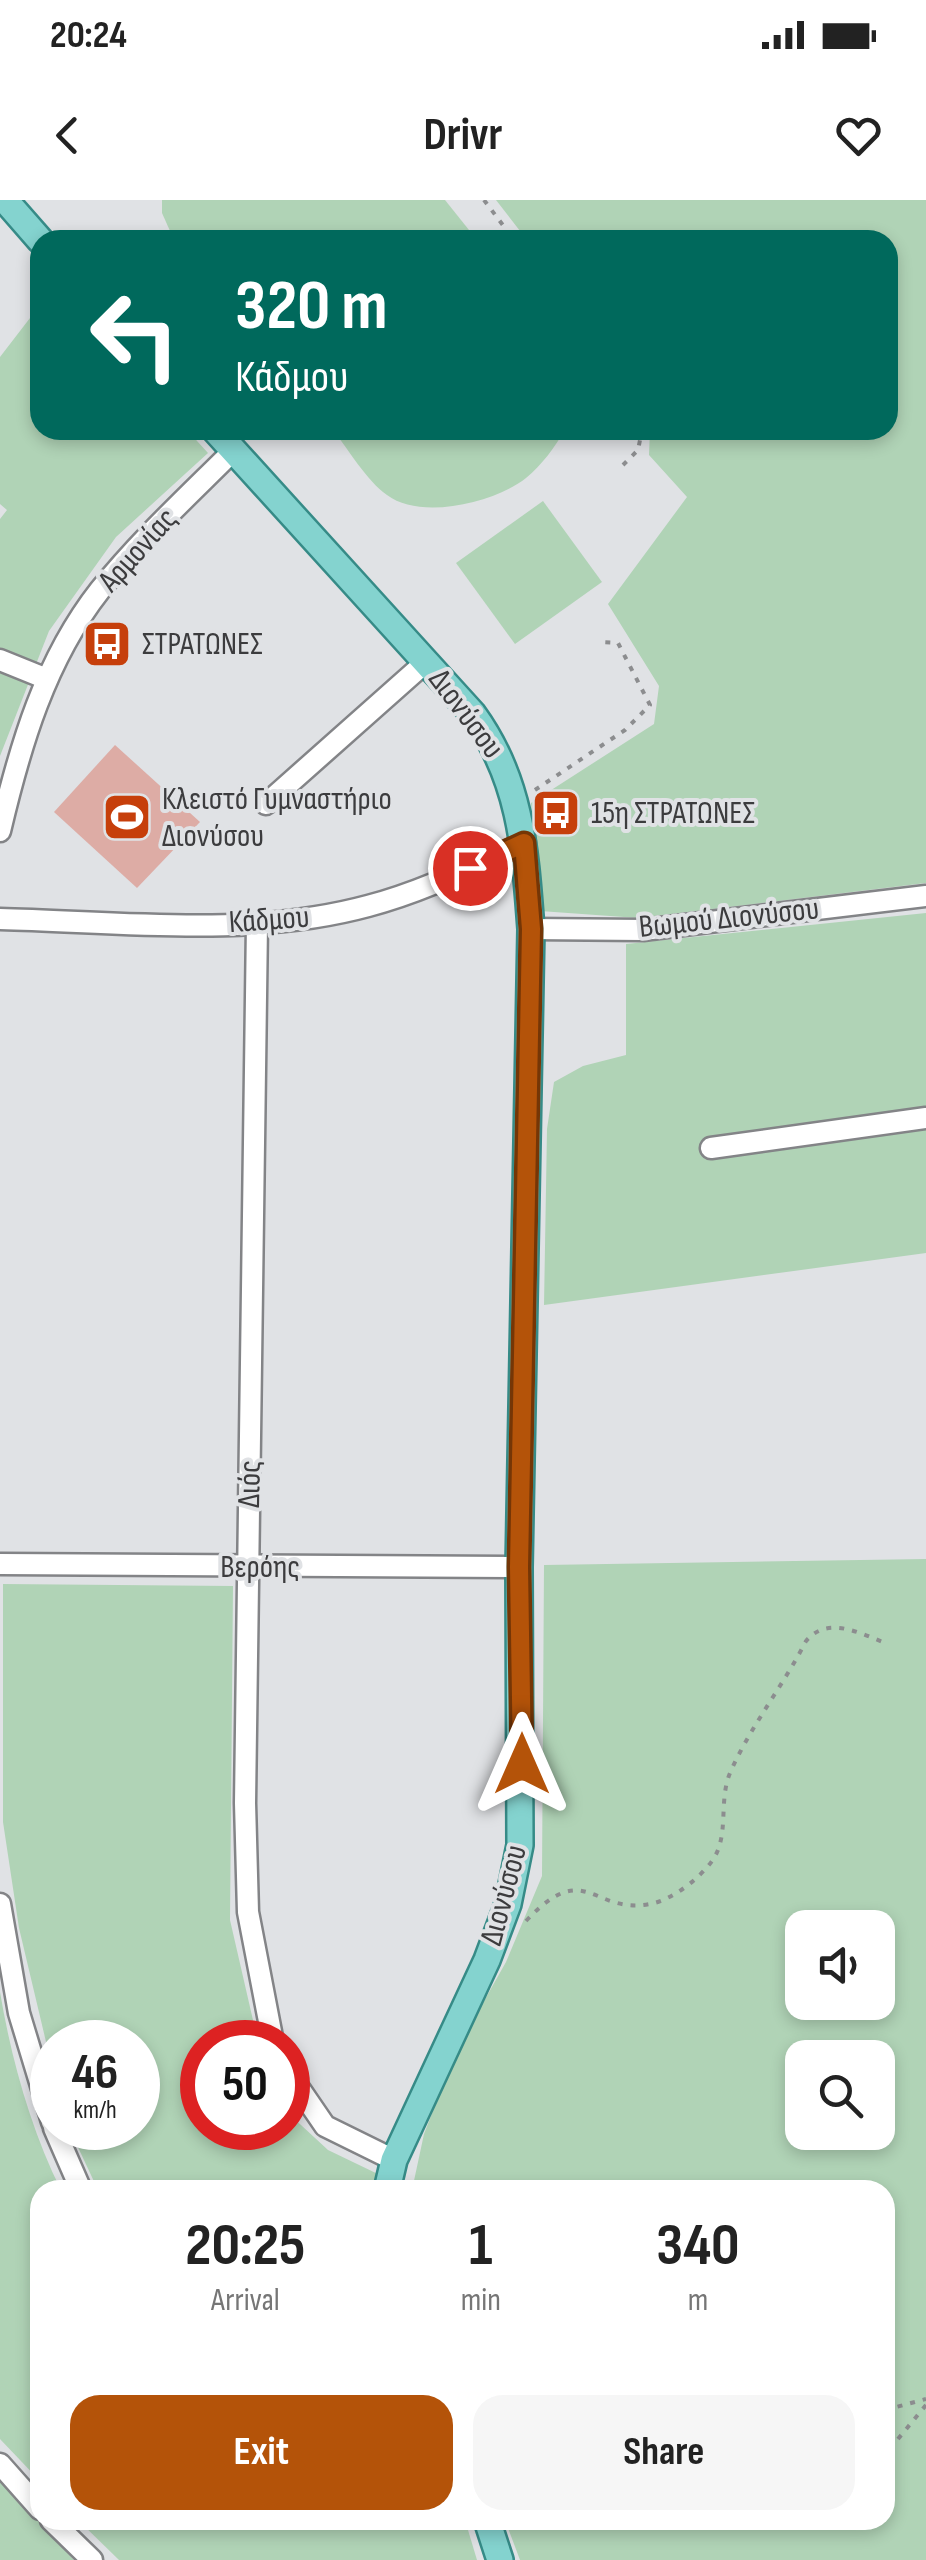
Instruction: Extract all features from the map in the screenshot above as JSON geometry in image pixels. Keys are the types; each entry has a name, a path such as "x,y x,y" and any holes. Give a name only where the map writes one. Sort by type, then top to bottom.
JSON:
{"main road":[{"path":"5,200 31,230"},
{"name":"Διονύσου","path":"224,440 427,661 489,736 517,798 524,843 531,929 519,1567 522,1811 515,1876 487,1960 394,2160 390,2180"},
{"path":"490,2530 500,2560"}],"street":[{"name":"Αρμονίας","path":"0,831 18,752 46,679 100,590 234,450"},
{"path":"0,660 46,679"},
{"path":"266,804 427,661"},
{"name":"Κάδμου","path":"0,920 257,923 368,906 418,890 524,843"},
{"name":"Βωμού Διονύσου","path":"531,929 643,930 926,896"},
{"name":"Διός","path":"257,923 248,1912 269,2020"},
{"path":"711,1148 926,1118"},
{"name":"Βερόης","path":"0,1564 519,1567"},
{"path":"0,1904 19,2013 30,2049"},
{"path":"310,2104 325,2126 394,2160"},
{"path":"64,2150 77,2180"},
{"path":"0,2464 30,2498"},
{"path":"62,2530 92,2560"}],"path":[{"path":"484,200 506,230"},
{"path":"623,466 638,450 640,440"},
{"path":"517,798 547,784 625,730 650,706 618,643 598,642"},
{"path":"524,1924 564,1890 583,1889 624,1904 648,1904 686,1886 719,1850 728,1778 814,1630 829,1627 883,1642"},
{"path":"895,2408 926,2402"},
{"path":"898,2439 926,2402"}],"green space":[{"path":"162,200 445,200 469,230 170,230 162,213"},
{"path":"496,200 926,200 926,883 638,918 540,911 531,803 654,724 659,686 608,604 687,497 649,455 650,440 898,440 898,230 519,230"},
{"path":"30,318 30,440 196,440 208,453 116,537 49,631 0,756 0,519 7,510 0,504 0,357"},
{"path":"340,440 558,440 537,468 513,487 458,505 419,507 402,503 379,489"},
{"path":"543,501 602,582 515,644 456,563"},
{"path":"926,913 926,1253 544,1305 547,1129 554,1082 583,1066 626,1055 626,944"},
{"path":"926,1559 926,2560 520,2560 509,2530 895,2530 895,2180 414,2180 424,2134 457,2049 506,1962 542,1876 544,1565"},
{"path":"3,1584 233,1586 230,1920 253,2020 180,2020 180,2150 310,2150 310,2133 328,2150 382,2176 381,2180 93,2180 79,2150 160,2150 160,2020 41,2020 19,1928 3,1822"},
{"path":"0,1992 30,2114 30,2150 43,2150 57,2180 30,2180 30,2470 0,2439"},
{"path":"0,2478 30,2511 30,2530 47,2530 74,2560 0,2560"},
{"path":"88,2530 468,2530 477,2560 119,2560"}],"building":[{"name":"Κλειστό Γυμναστήριο Διονύσου","path":"115,745 200,822 137,888 54,812"}],"place":[{"name":"ΣΤΡΑΤΩΝΕΣ","path":"107,644"},
{"name":"15η ΣΤΡΑΤΩΝΕΣ","path":"556,813"},
{"name":"Κλειστό Γυμναστήριο Διονύσου","path":"127,817"}],"route":[{"path":"470,868 524,843 531,929 519,1567 522,1764"}]}
